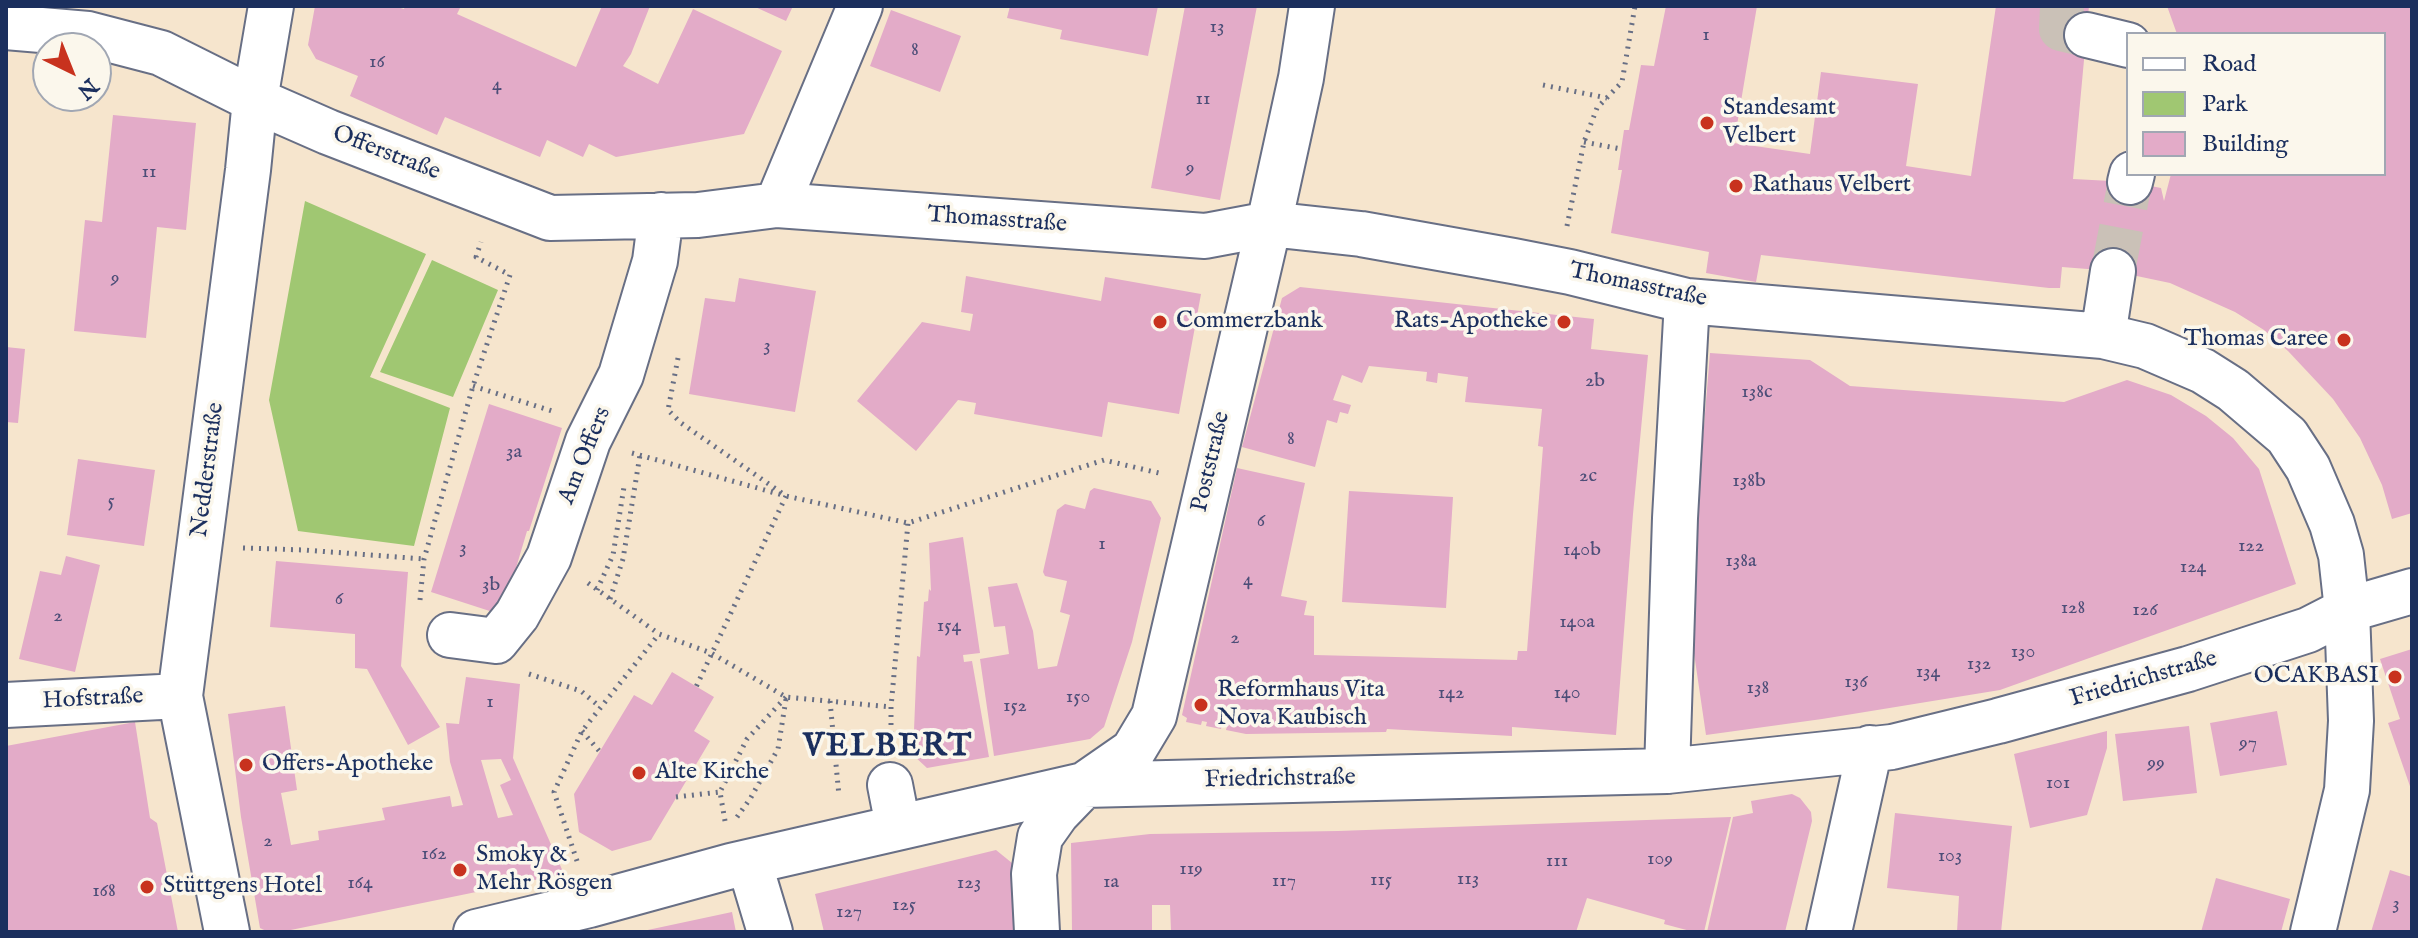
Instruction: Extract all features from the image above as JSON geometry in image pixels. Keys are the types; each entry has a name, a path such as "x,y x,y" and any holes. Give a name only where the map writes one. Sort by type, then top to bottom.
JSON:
{"street":[{"name":"Nedderstraße","path":"227,932 180,696 255,100 271,6"},
{"path":"777,205 860,6"},
{"name":"Poststraße","path":"1037,932 1034,874 1040,837 1057,813 1084,785 1133,751 1154,716 1269,224 1301,78 1312,6"},
{"name":"Offerstraße","path":"6,27 88,34 161,53 328,132 550,218 698,215 777,205"},
{"name":"Thomasstraße","path":"777,205 893,229 1205,236 1269,224 1361,234 1570,272 1687,301 2103,336 2145,346 2203,371 2233,390 2287,436 2308,468 2332,524 2341,555 2347,610 2351,721 2347,790 2313,932"},
{"name":"Am Offers","path":"450,635 496,641 517,615 549,557 588,441 621,375 654,267 661,215"},
{"path":"2103,336 2113,271"},
{"path":"1667,771 1675,518 1687,301"},
{"name":"Friedrichstraße","path":"476,932 581,875 736,855 894,805 1084,785 1667,771 1892,747 2188,669 2308,630 2347,610 2412,591"},
{"name":"Hofstraße","path":"6,705 180,696"},
{"path":"1829,932 1870,748"},
{"path":"736,855 770,932"}],"path":[{"path":"1565,235 1584,142 1597,108 1622,82 1635,6"},
{"path":"1543,85 1607,98"},
{"path":"1584,142 1621,149"},
{"path":"250,549 424,559 473,386 510,275 476,257 482,241"},
{"path":"473,386 553,411"},
{"path":"681,423 786,496"},
{"path":"610,599 623,559 643,456 786,496 908,523 1104,460 1207,484"},
{"path":"597,590 613,555 625,482"},
{"path":"696,687 786,496"},
{"path":"584,580 659,634 711,653 786,697 891,707 908,523"},
{"path":"581,875 554,792 582,731 659,634"},
{"path":"521,672 581,691 600,707"},
{"path":"786,697 778,749 750,799 726,831 720,792 747,739 786,697"},
{"path":"830,701 841,821"},
{"path":"582,731 600,752"},
{"path":"676,797 720,792"}],"green space":[{"path":"305,201 426,254 370,377 450,408 414,546 298,531 269,400"},
{"path":"432,260 498,290 453,397 380,372"}],"building":[{"path":"315,6 394,6 404,9 405,6 461,6 457,14 576,67 602,6 650,6 623,66 658,84 693,9 782,51 744,134 616,157 589,144 583,157 547,140 540,157 445,117 437,135 350,96 358,76 316,59 308,45"},
{"path":"753,6 793,6 786,21"},
{"path":"1010,6 1158,6 1148,56 1060,39 1062,30 1007,18"},
{"path":"1185,6 1257,6 1220,200 1151,188"},
{"path":"1666,6 1757,6 1734,143 1810,154 1821,72 1918,84 1906,166 1971,176 1996,6 2089,6 2073,179 2130,182 2161,188 2164,201 2170,176 2386,176 2386,32 2176,32 2167,6 2412,6 2412,513 2392,519 2382,485 2360,438 2333,399 2288,351 2264,330 2235,312 2170,283 2113,271 2062,267 2060,288 2049,288 1761,255 1756,282 1706,273 1709,252 1611,233 1622,170 1618,170 1624,130 1629,130 1641,65 1654,66"},
{"path":"891,10 961,36 940,92 870,66"},
{"path":"113,115 196,123 186,230 157,227 146,338 74,331 85,220 102,222"},
{"path":"966,276 1101,301 1105,277 1201,294 1179,414 1108,402 1102,437 974,414 976,403 958,400 916,451 857,401 922,322 970,331 973,314 961,312"},
{"path":"739,278 816,291 795,412 689,394 705,298 735,302"},
{"path":"1300,287 1594,319 1591,349 1648,355 1616,735 1512,727 1512,736 1387,729 1386,732 1246,734 1226,730 1227,726 1222,725 1221,729 1206,726 1207,722 1202,721 1201,725 1186,722 1187,718 1182,715 1237,468 1305,483 1281,596 1307,601 1304,615 1314,616 1314,655 1517,660 1518,651 1527,651 1543,447 1538,446 1542,409 1465,402 1468,377 1438,373 1437,383 1426,381 1427,372 1369,366 1362,383 1342,375 1333,400 1351,405 1348,414 1340,412 1337,423 1327,420 1315,467 1242,447 1282,298"},
{"path":"6,347 25,349 18,423 6,422"},
{"path":"1710,353 1810,360 1850,386 2064,402 2127,380 2171,395 2206,416 2233,438 2259,469 2296,584 2000,690 1706,735 1689,619 1694,517"},
{"path":"489,404 562,428 502,615 431,592"},
{"path":"78,459 155,470 144,546 67,535"},
{"path":"1094,488 1151,501 1161,518 1132,642 1104,727 1090,739 994,756 980,659 1009,654 1005,626 994,627 988,587 1017,583 1033,631 1038,669 1057,666 1070,615 1060,612 1067,581 1045,576 1043,572 1057,510 1065,504 1085,509 1090,491"},
{"path":"1349,491 1453,497 1446,608 1342,602"},
{"path":"963,537 980,653 963,655 964,662 972,661 989,757 927,768 913,755 917,656 920,657 924,602 928,601 929,589 931,591 929,543"},
{"path":"66,556 100,565 75,672 19,659 40,571 61,575"},
{"path":"276,561 408,572 401,666 440,727 408,745 367,669 355,668 355,634 270,627"},
{"path":"2412,649 2412,792 2388,723 2400,719 2380,659"},
{"name":"Alte Kirche","path":"672,672 714,697 694,731 710,741 651,840 612,851 579,832 574,794 634,695 652,705"},
{"path":"466,677 520,684 513,758 564,874 281,932 268,932 260,928 228,714 285,706 297,790 281,793 291,845 319,840 318,831 385,820 382,808 450,796 452,807 463,805 450,762 446,723 459,724","holes":["501,759 511,780 500,785 513,815 498,818 481,760"]},
{"path":"2277,711 2287,765 2220,776 2210,723"},
{"path":"135,722 150,818 157,823 178,932 6,932 6,746"},
{"path":"2189,726 2197,793 2123,801 2115,734"},
{"path":"2107,731 2107,748 2087,815 2030,828 2014,754"},
{"path":"1792,794 1800,798 1811,812 1812,821 1785,932 1707,932 1733,817 1753,813 1751,801"},
{"path":"1895,813 2012,826 2001,932 1957,932 1959,896 1887,888"},
{"path":"1731,817 1704,932 1664,924 1665,920 1587,898 1576,932 1171,932 1170,905 1152,905 1152,932 1072,932 1071,843 1150,834 1338,831"},
{"path":"996,850 1012,863 1014,932 824,932 815,894"},
{"path":"2390,870 2412,877 2412,932 2371,932"},
{"path":"2216,878 2290,899 2281,932 2201,932"},
{"path":"732,912 736,932 643,932 643,931"}],"tunnel":[{"path":"2062,6 2061,29 2087,35"},
{"path":"2113,271 2130,182"}],"place":[{"name":"Standesamt Velbert","path":"1707,123"},
{"name":"Rathaus Velbert","path":"1736,186"},
{"name":"Commerzbank","path":"1160,322"},
{"name":"Rats-Apotheke","path":"1564,322"},
{"name":"Thomas Caree","path":"2344,340"},
{"name":"OCAKBASI","path":"2395,677"},
{"name":"Reformhaus Vita Nova Kaubisch","path":"1201,705"},
{"name":"Offers-Apotheke","path":"246,765"},
{"name":"Alte Kirche","path":"639,773"},
{"name":"Smoky & Mehr Rösgen","path":"460,870"},
{"name":"Stüttgens Hotel","path":"147,887"}],"district":[{"name":"VELBERT","path":"888,748"}]}
